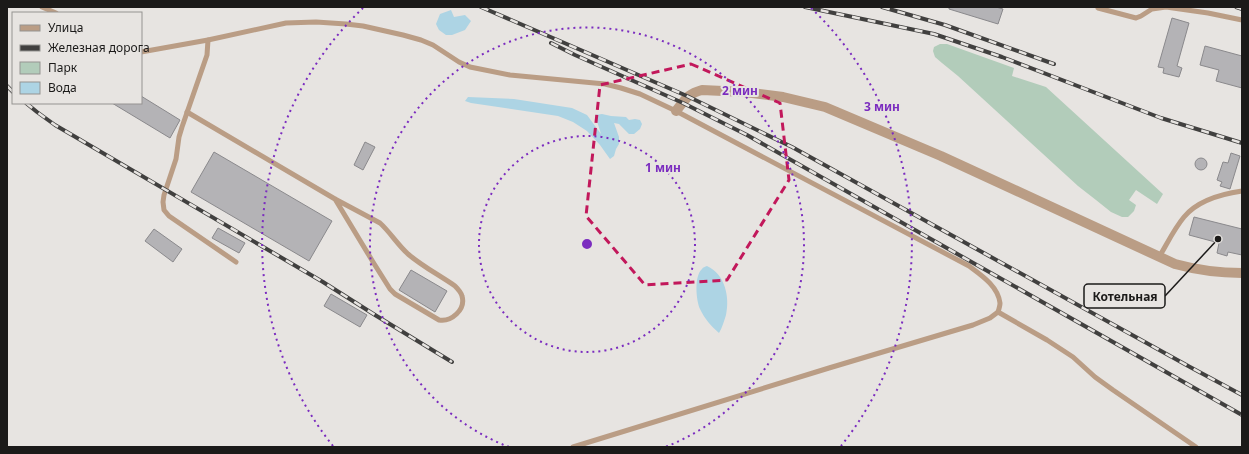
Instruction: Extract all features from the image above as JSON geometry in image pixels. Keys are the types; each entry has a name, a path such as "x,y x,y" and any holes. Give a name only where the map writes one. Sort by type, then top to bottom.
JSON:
{"street":[{"path":"676,111 687,96 702,90 744,92 782,97 825,107 941,156 1175,264 1192,269 1222,273 1242,272"}],"lane":[{"path":"42,7 54,12"},
{"path":"1098,8 1136,18 1152,10 1166,8 1208,13 1242,20"},
{"path":"142,52 208,40 286,22 323,22 363,26 403,34 433,45 459,62 470,67 510,75 605,84 621,88 640,94 676,111 969,266 991,283 997,293 1000,303 998,312 990,318 973,325 836,365 573,447"},
{"path":"208,40 207,55 187,112 176,159 164,195 164,210 169,216 236,262"},
{"path":"187,112 335,199 380,223 386,228 398,244 416,260 459,290 463,301 458,313 451,319 445,321 439,320 395,294 390,289 335,199"},
{"path":"1159,257 1183,218 1191,210 1210,199 1228,193 1242,191"},
{"path":"998,312 1047,340 1073,357 1095,377 1196,447"}],"highlighted area":[{"path":"691,64 780,103 789,180 727,280 645,285 586,216 600,85"}],"green space":[{"path":"940,44 947,44 1014,68 1012,76 1046,87 1163,194 1157,204 1136,190 1129,200 1136,205 1134,211 1128,217 1122,217 1111,212 1078,186 958,76 935,57 933,51 934,47"}],"water":[{"path":"451,10 454,17 465,15 471,21 465,30 452,35 446,35 439,30 436,24 440,14"},
{"path":"468,97 514,99 572,108 587,115 601,134 595,115 602,114 626,117 629,120 640,120 642,124 640,129 634,134 629,134 619,124 614,123 619,137 619,144 614,156 610,159 587,131 573,122 558,116 471,103 465,101"},
{"path":"707,266 718,274 725,287 727,308 719,333 704,316 700,309 698,300 696,288 699,272 703,267"}],"building":[{"path":"949,7 996,7 1003,9 998,24 949,9"},
{"path":"1172,18 1189,23 1177,66 1182,68 1179,77 1163,73 1164,68 1158,67"},
{"path":"1205,46 1242,56 1242,88 1216,81 1219,70 1200,65"},
{"path":"142,97 180,120 170,138 114,104 142,104"},
{"path":"365,142 375,147 363,170 354,165"},
{"path":"214,152 332,221 309,261 191,192"},
{"path":"1231,153 1240,156 1230,189 1220,186 1222,182 1217,180 1223,162 1228,163"},
{"path":"1203,158 1206,159 1206,169 1199,170 1196,169 1195,162 1196,159"},
{"path":"1194,217 1242,229 1242,255 1228,252 1227,256 1217,253 1219,243 1189,235"},
{"path":"218,228 245,243 239,253 212,238"},
{"path":"154,229 182,249 173,262 145,241"},
{"path":"411,270 447,291 435,312 399,290"},
{"path":"331,294 367,315 360,327 324,306"}],"railway":[{"path":"481,7 687,96 792,147 1242,395"},
{"path":"805,7 934,34 1002,57 1161,118 1242,143"},
{"path":"882,7 945,25 1054,64"},
{"path":"1236,7 1242,9"},
{"path":"551,43 683,103 747,135 1242,415"},
{"path":"7,86 12,91"},
{"path":"27,104 55,125 323,282 452,362"}],"place":[{"name":"Котельная","path":"1218,239"}]}
